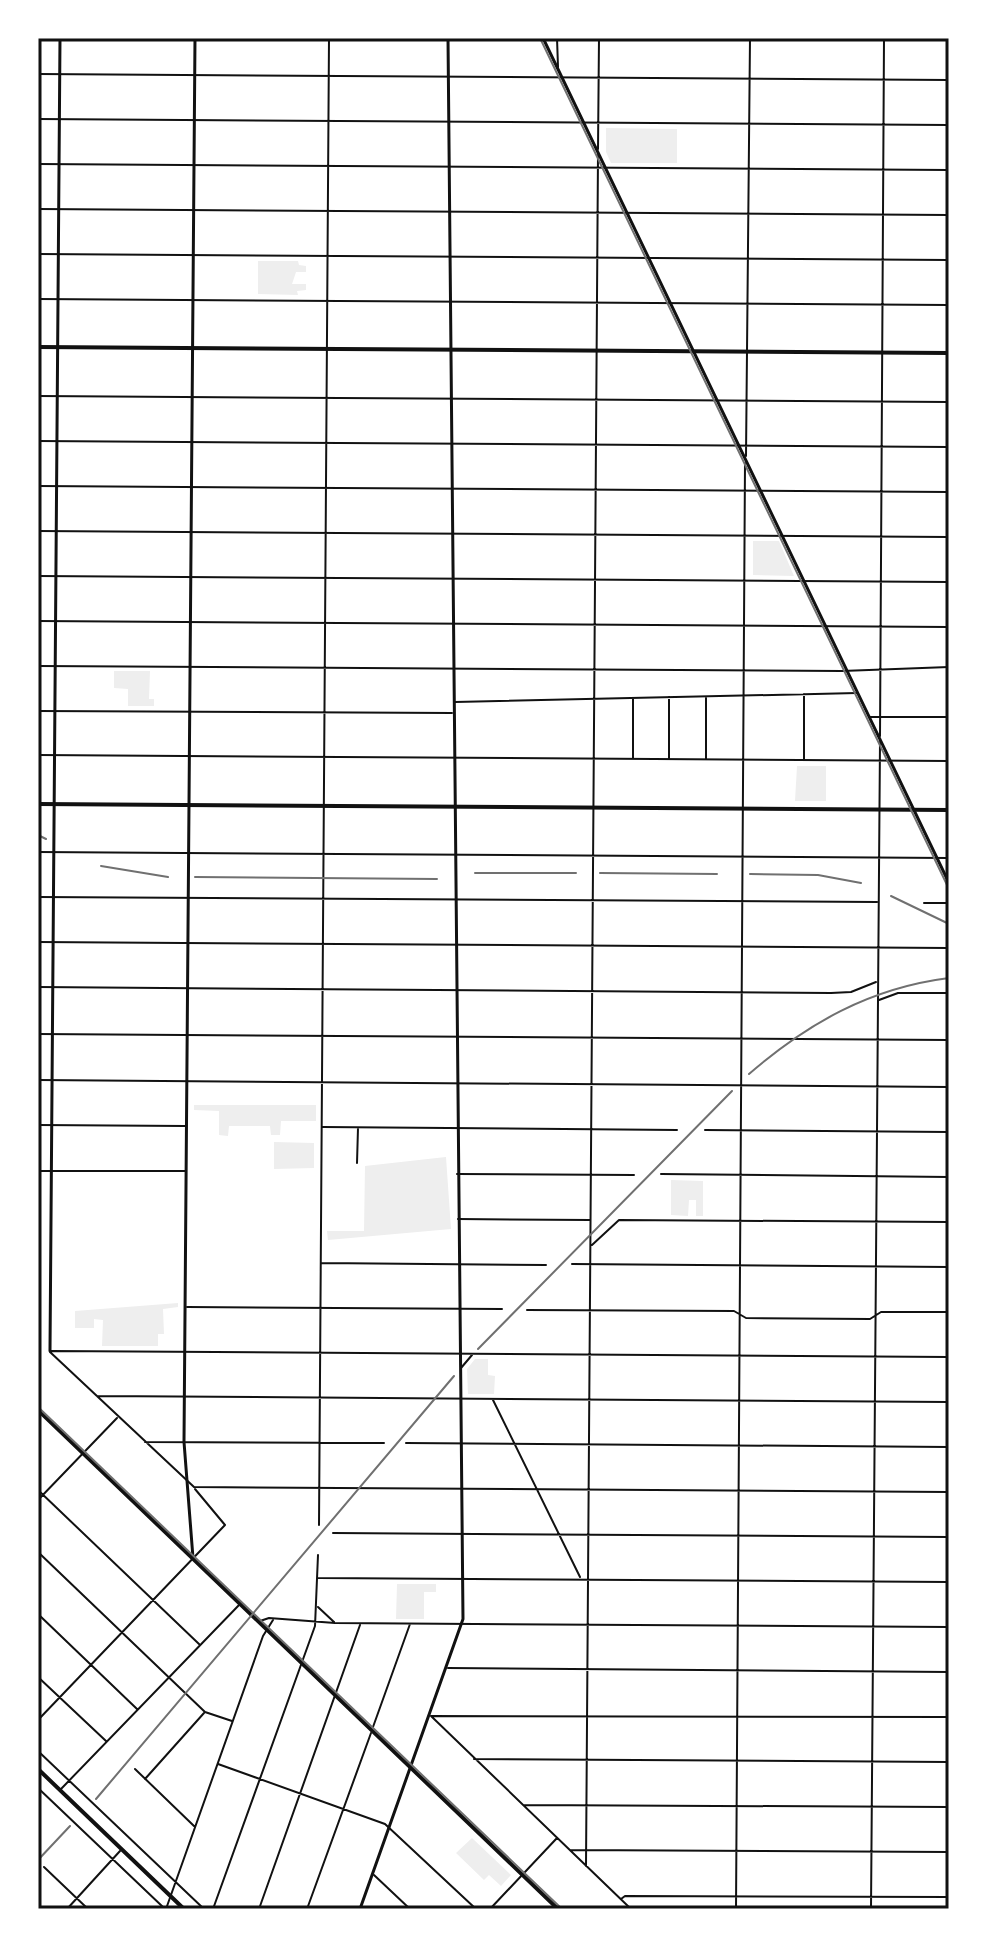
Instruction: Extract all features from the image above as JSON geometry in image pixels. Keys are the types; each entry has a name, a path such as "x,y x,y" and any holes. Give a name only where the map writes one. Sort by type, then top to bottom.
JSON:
{"main road":[{"path":"38,347 949,353"},
{"path":"38,804 949,810"},
{"path":"38,1410 558,1909"},
{"path":"38,1769 184,1909"}],"street":[{"path":"38,1720 226,1523 194,1487 50,1351 60,38"},
{"path":"193,1558 184,1442 195,38"},
{"path":"319,1525 329,38"},
{"path":"360,1909 463,1624 454,945 448,38"},
{"path":"543,38 949,883"},
{"path":"557,38 558,68"},
{"path":"586,1866 599,38"},
{"path":"736,1909 750,38"},
{"path":"871,1909 884,38"},
{"path":"38,74 949,80"},
{"path":"38,119 949,125"},
{"path":"38,164 949,170"},
{"path":"598,181 608,176"},
{"path":"38,209 949,215"},
{"path":"38,254 949,260"},
{"path":"38,299 949,305"},
{"path":"38,396 949,402"},
{"path":"38,441 949,447"},
{"path":"38,486 949,492"},
{"path":"38,531 949,537"},
{"path":"38,576 949,582"},
{"path":"38,621 949,627"},
{"path":"38,666 745,670 949,667"},
{"path":"453,702 858,693"},
{"path":"804,694 804,760"},
{"path":"706,696 706,760"},
{"path":"633,697 633,759"},
{"path":"669,697 669,760"},
{"path":"38,711 453,713"},
{"path":"870,717 949,717"},
{"path":"38,755 949,761"},
{"path":"38,852 949,858"},
{"path":"38,897 878,902"},
{"path":"924,903 949,903"},
{"path":"38,942 949,948"},
{"path":"38,987 851,992 877,982"},
{"path":"877,1000 898,993 949,993"},
{"path":"38,1034 949,1040"},
{"path":"38,1080 949,1087"},
{"path":"38,1125 187,1126"},
{"path":"322,1127 677,1130"},
{"path":"357,1163 358,1128"},
{"path":"705,1130 949,1132"},
{"path":"38,1171 186,1171"},
{"path":"457,1174 634,1175"},
{"path":"661,1174 949,1177"},
{"path":"458,1219 591,1221"},
{"path":"590,1247 619,1220 949,1222"},
{"path":"320,1263 546,1265"},
{"path":"572,1264 949,1267"},
{"path":"185,1307 502,1309"},
{"path":"527,1310 734,1311 746,1318 870,1319 881,1312 949,1312"},
{"path":"50,1351 949,1357"},
{"path":"460,1369 473,1354"},
{"path":"96,1396 949,1402"},
{"path":"492,1399 581,1580"},
{"path":"38,1500 118,1417"},
{"path":"144,1442 384,1443"},
{"path":"406,1443 949,1447"},
{"path":"194,1487 949,1492"},
{"path":"38,1490 200,1644"},
{"path":"333,1533 949,1537"},
{"path":"38,1552 205,1712 233,1721"},
{"path":"213,1909 316,1621 318,1555"},
{"path":"318,1578 949,1582"},
{"path":"60,1790 240,1604"},
{"path":"318,1606 335,1623"},
{"path":"38,1614 137,1709"},
{"path":"38,1788 166,1909 273,1619"},
{"path":"258,1621 949,1627"},
{"path":"259,1909 361,1623"},
{"path":"307,1909 410,1624"},
{"path":"448,1668 949,1672"},
{"path":"38,1677 106,1742"},
{"path":"145,1779 205,1712"},
{"path":"431,1716 949,1717"},
{"path":"431,1716 631,1909"},
{"path":"38,1751 204,1909"},
{"path":"474,1759 949,1762"},
{"path":"218,1764 390,1828 476,1909"},
{"path":"135,1769 195,1827"},
{"path":"523,1805 949,1807"},
{"path":"490,1909 557,1838"},
{"path":"67,1909 122,1849"},
{"path":"570,1850 949,1852"},
{"path":"44,1867 88,1909"},
{"path":"373,1874 410,1909"},
{"path":"621,1899 625,1896 949,1897"}],"shaded area":[{"path":"606,128 677,129 677,163 611,163 606,152"},
{"path":"258,261 298,261 299,265 306,266 306,272 296,272 292,284 306,284 306,290 297,291 298,295 258,294"},
{"path":"753,541 779,541 794,576 753,575"},
{"path":"114,671 150,671 149,699 154,699 154,706 128,706 128,689 114,688"},
{"path":"797,766 826,766 826,801 795,801"},
{"path":"194,1105 316,1105 316,1121 281,1121 280,1135 271,1135 270,1126 229,1126 228,1136 219,1135 219,1111 194,1110"},
{"path":"274,1142 314,1143 314,1168 274,1169"},
{"path":"446,1157 451,1229 328,1240 327,1231 364,1231 365,1166"},
{"path":"671,1180 703,1181 703,1216 696,1216 696,1200 689,1200 688,1216 671,1215"},
{"path":"178,1303 178,1307 163,1309 164,1334 158,1334 158,1346 102,1346 103,1320 94,1319 94,1328 75,1328 75,1311"},
{"path":"475,1359 488,1359 488,1375 495,1376 494,1394 468,1394 467,1369"},
{"path":"397,1584 436,1584 436,1592 424,1592 424,1619 396,1619"},
{"path":"472,1838 511,1875 501,1886 489,1875 484,1880 456,1853"}],"railway":[{"path":"540,38 949,889"},
{"path":"38,835 46,839"},
{"path":"101,866 168,877"},
{"path":"475,873 576,873"},
{"path":"600,873 717,874"},
{"path":"750,874 818,875 861,883"},
{"path":"195,877 437,879"},
{"path":"891,896 947,923"},
{"path":"749,1074 794,1039 842,1011 893,990 949,978"},
{"path":"478,1349 732,1091"},
{"path":"96,1799 454,1376"},
{"path":"38,1407 562,1909"},
{"path":"38,1860 70,1826"}]}
